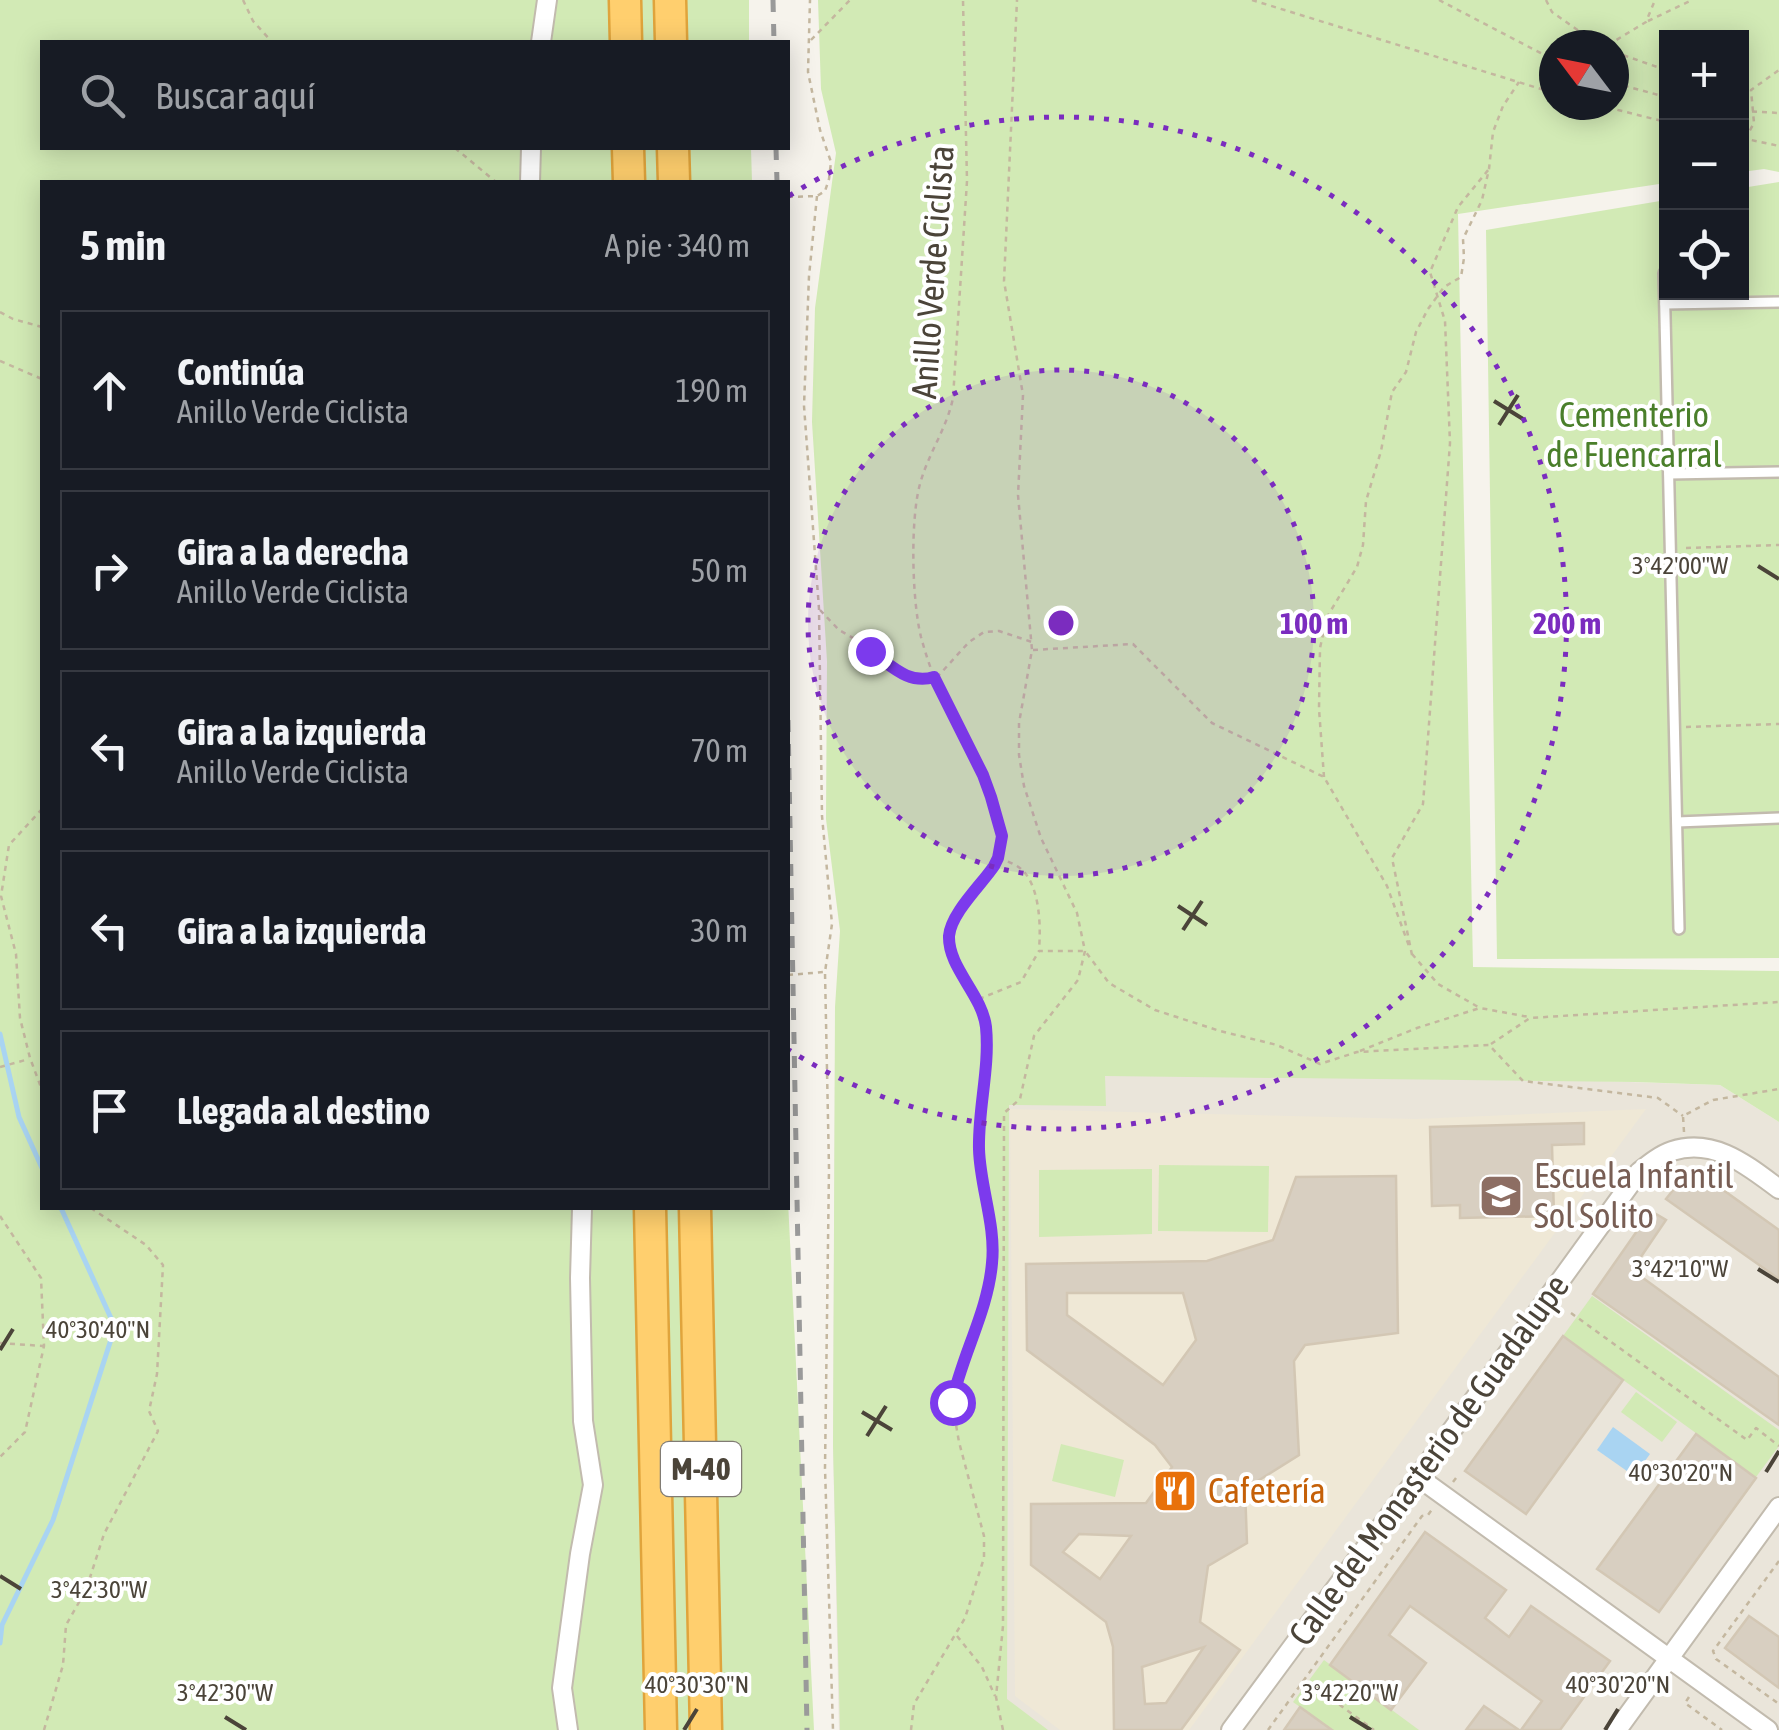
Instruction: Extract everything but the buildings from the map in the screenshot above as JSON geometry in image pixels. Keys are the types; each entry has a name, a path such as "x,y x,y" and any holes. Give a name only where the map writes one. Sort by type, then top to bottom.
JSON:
{"highway":[{"path":"625,0 626,40"},
{"path":"670,0 671,40"},
{"path":"628,150 629,180"},
{"path":"673,150 674,180"},
{"name":"M-40","path":"650,1210 660,1730"},
{"name":"M-40","path":"696,1210 706,1730"}],"street":[{"path":"541,40 547,0"},
{"path":"530,180 531,150"},
{"path":"1685,1148 1706,1147 1728,1155 1779,1188"},
{"name":"Calle del Monasterio de Guadalupe","path":"1232,1730 1639,1172 1672,1151 1685,1148"},
{"path":"568,1730 562,1688 580,1554 594,1485 584,1421 582,1210"},
{"path":"1418,1477 1768,1730"},
{"path":"1617,1730 1779,1507"}],"lane":[{"path":"1665,300 1680,928"},
{"path":"1665,304 1779,302"},
{"path":"1668,474 1779,472"},
{"path":"1677,822 1779,818"}],"path":[{"path":"243,0 253,21 270,40"},
{"path":"790,197 817,196 825,191 830,162 808,72 810,0"},
{"path":"810,41 850,0"},
{"name":"Anillo Verde Ciclista","path":"963,0 967,181 954,398 920,484 915,512 914,570 920,634 934,677 991,797 1002,836 998,858"},
{"path":"996,1697 1004,1626 1004,1112 1020,1098 1034,1036 1078,980 1085,951 1078,913 1041,838 1024,786 1019,755 1032,642 1018,495 1023,395 1004,282 1017,0"},
{"path":"1252,0 1539,88"},
{"path":"1438,0 1539,52"},
{"path":"1546,0 1552,12 1578,30"},
{"path":"1646,22 1655,0"},
{"path":"1629,32 1692,0"},
{"path":"1629,57 1659,68"},
{"path":"1749,130 1754,123 1751,90 1779,70"},
{"path":"1519,82 1503,106 1493,132 1482,200 1463,239 1461,277 1444,287 1428,309 1416,332 1406,372 1392,392 1366,501 1357,567 1327,618 1320,648 1324,777 1387,886 1412,955 1438,984 1480,1008 1530,1018 1779,1002"},
{"path":"1629,87 1659,95"},
{"path":"1749,112 1779,114"},
{"path":"1629,113 1659,120"},
{"path":"1749,139 1779,146"},
{"path":"457,150 494,180"},
{"path":"1412,955 1392,858 1423,804 1450,443 1445,322 1430,272 1458,207 1489,169"},
{"path":"817,196 809,276 804,406 819,609 822,816 832,924 825,972 829,1168 825,1468 833,1730"},
{"path":"0,312 40,327"},
{"path":"0,361 40,378"},
{"path":"1670,548 1779,545"},
{"path":"819,609 839,630 917,680 934,677 947,668 984,632 999,631 1032,642"},
{"path":"1032,650 1133,644 1212,724 1324,777"},
{"path":"1675,728 1779,724"},
{"path":"40,811 10,845 0,896 16,954 20,1018 40,1085"},
{"path":"911,1730 914,1704 956,1636 974,1596 984,1558 984,1536 952,1402 983,1306 992,1263 979,1152 986,1030 949,938 959,914 998,858 1021,869 1032,884 1042,925 1039,950 1021,982 977,1000"},
{"path":"1039,950 1085,951"},
{"path":"1085,951 1109,983 1155,1010 1277,1045 1320,1064 1480,1008"},
{"path":"790,975 825,972"},
{"path":"1357,1052 1489,1044 1530,1018"},
{"path":"1489,1044 1523,1081 1658,1098 1683,1116"},
{"path":"0,1067 30,1058"},
{"path":"1683,1116 1714,1100 1779,1089"},
{"path":"1683,1116 1685,1148"},
{"path":"44,1730 63,1665 66,1625 86,1590 104,1534 158,1431 149,1411 157,1374 163,1265 146,1245 94,1210"},
{"path":"0,1216 41,1278 44,1346 24,1432 0,1457"},
{"path":"1570,1313 1747,1440 1756,1428 1779,1446"},
{"path":"0,1343 44,1346"},
{"path":"1268,1730 1422,1516 1428,1515"},
{"path":"1779,1560 1713,1651 1716,1659 1779,1704"},
{"path":"956,1636 982,1667 996,1697 1003,1730"},
{"path":"1304,1679 1374,1730"},
{"path":"1684,1703 1722,1730"}],"shaded area":[{"path":"835,1056 1720,1085 1779,1122 1779,1730 839,1730 833,1445"},
{"path":"1010,1109 1416,1119 1646,1109 1189,1730 1060,1730 1015,1696"}],"green space":[{"path":"0,0 749,0 749,40 40,40 40,150 751,150 752,180 40,180 40,1210 788,1210 814,1730 0,1730"},
{"path":"818,0 1779,0 1779,172 1749,171 1749,30 1659,30 1659,184 1458,214 1473,967 1779,971 1779,1122 1720,1085 1635,1082 1105,1076 1106,1106 1009,1105 1007,1699 1048,1730 840,1730 833,1445 835,1007 840,931 826,819 827,661 812,422 815,308 836,153 821,89"},
{"name":"Cementerio de Fuencarral","path":"1779,182 1779,958 1497,959 1486,230 1659,201 1659,300 1749,300 1749,187"},
{"path":"1159,1165 1269,1166 1268,1232 1158,1231"},
{"path":"1152,1169 1152,1234 1039,1237 1039,1170"},
{"path":"1592,1296 1779,1430 1779,1446 1756,1477 1563,1336"},
{"path":"1636,1392 1677,1422 1662,1442 1621,1412"},
{"path":"1061,1444 1124,1460 1115,1497 1052,1481"},
{"path":"1324,1660 1419,1730 1332,1730 1293,1702"}],"water":[{"path":"1613,1427 1650,1454 1634,1476 1597,1450"}],"waterway":[{"path":"0,1034 19,1117 40,1164"},
{"path":"0,1643 2,1625 53,1520 115,1327 62,1210"}],"railway":[{"path":"773,0 774,40"},
{"path":"776,150 777,180"},
{"path":"790,826 807,1730"}],"place":[{"name":"Escuela Infantil Sol Solito","path":"1501,1196"},
{"name":"Cafetería","path":"1175,1491"}],"route":[{"path":"870,651 911,678 934,677 983,775 1002,836 994,866 968,899 949,938 954,958 974,991 986,1030 979,1152 992,1246 983,1306 952,1402"}]}
